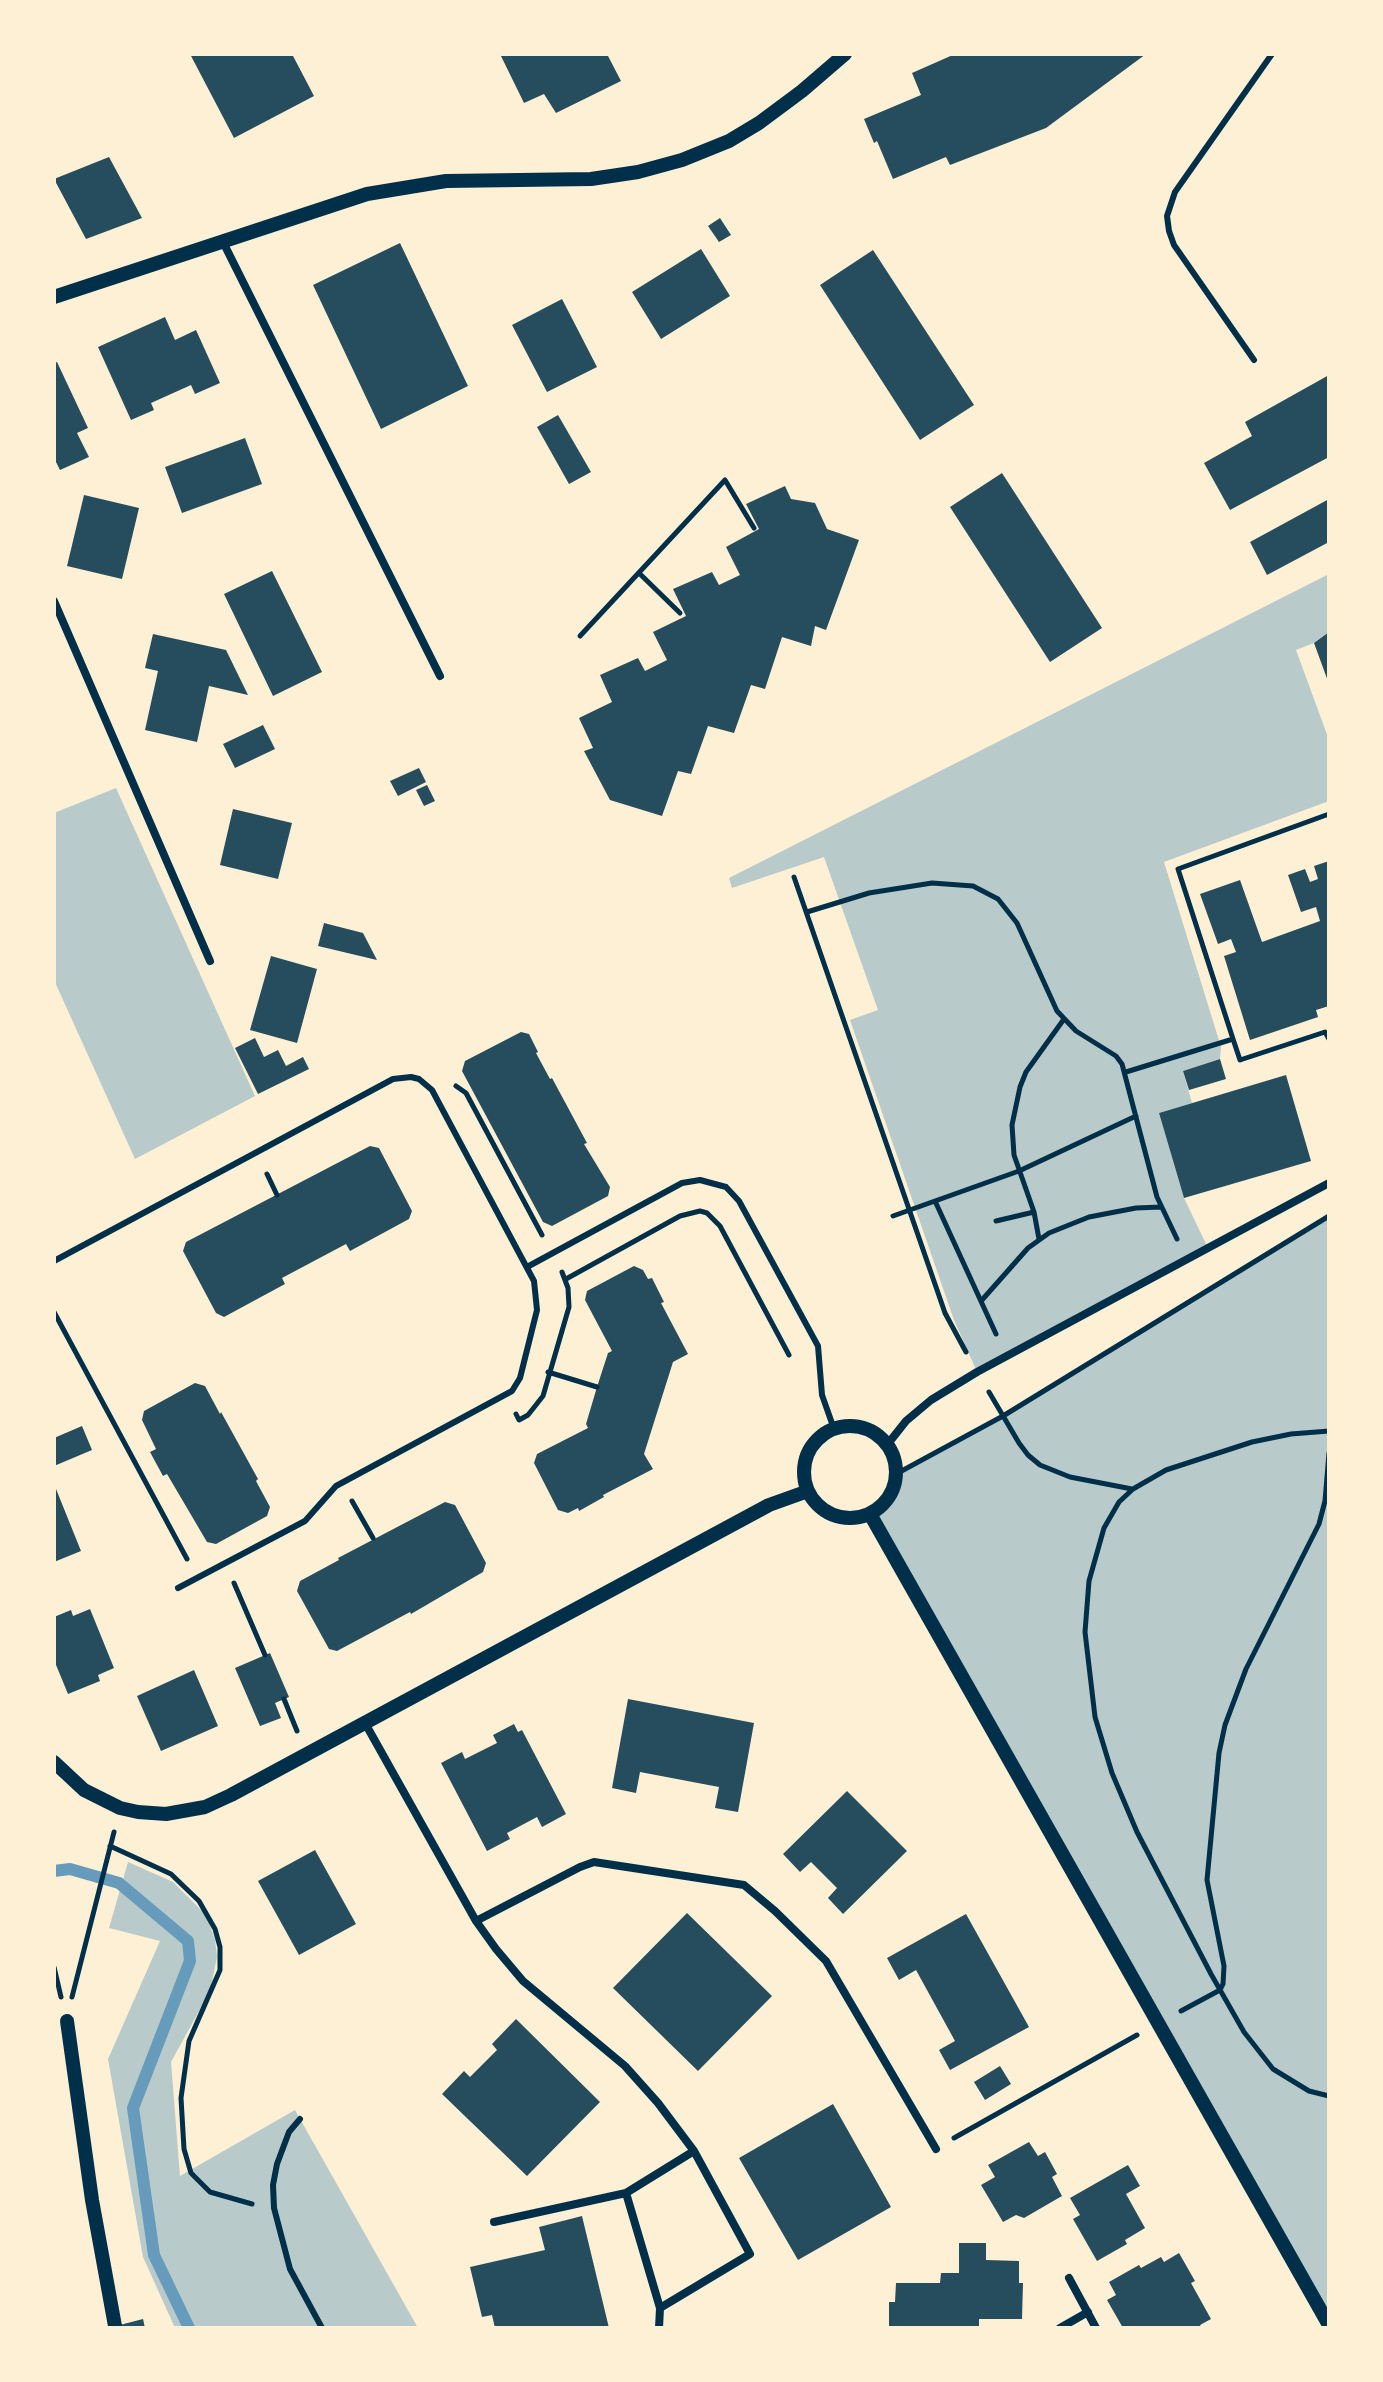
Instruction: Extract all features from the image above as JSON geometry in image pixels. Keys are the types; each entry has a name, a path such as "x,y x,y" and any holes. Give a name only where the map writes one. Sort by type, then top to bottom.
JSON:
{"street":[{"path":"54,297 367,194 407,186 481,179 591,179 638,172 682,160 729,141 759,123 845,54"},
{"path":"222,240 440,676"},
{"path":"54,601 210,961"},
{"path":"887,1445 906,1421 931,1400 977,1372 1329,1183"},
{"path":"849,1426 866,1429 887,1445 896,1464 893,1489 870,1514 839,1517 821,1508 808,1491 804,1473 807,1454 818,1439 834,1429 849,1426"},
{"path":"54,1762 84,1790 120,1808 154,1814 205,1807 769,1505 808,1491"},
{"path":"870,1514 1329,2325"},
{"path":"365,1723 476,1921 496,1949 523,1981 625,2066 658,2103 694,2151 750,2254 660,2308"},
{"path":"476,1921 594,1862 744,1885 826,1961 936,2149"},
{"path":"67,2021 92,2200 115,2326"},
{"path":"494,2222 626,2193 694,2151"},
{"path":"626,2193 660,2308 659,2328"},
{"path":"1069,2278 1096,2328"},
{"path":"1060,2328 1088,2312"}],"lane":[{"path":"1254,360 1174,245 1167,216 1175,192 1272,54"},
{"path":"54,1261 402,1076 419,1079 432,1090 534,1281 538,1300 524,1364 517,1385 505,1396 342,1482 305,1521 178,1588"},
{"path":"527,1267 682,1183 700,1180 726,1187 739,1201 818,1346 822,1395 834,1429"},
{"path":"300,2119 289,2132 277,2164 273,2185 274,2208 290,2269 322,2328"}],"path":[{"path":"580,636 725,480 754,528"},
{"path":"639,573 680,613"},
{"path":"1329,814 1178,869 1240,1060 1325,1032 1329,1039"},
{"path":"794,877 945,1313 977,1372 1028,1455 1040,1465 1070,1477 1133,1489"},
{"path":"807,912 869,893 924,884 952,883 982,889 998,899 1011,914 1048,996 1064,1019 1076,1031 1116,1056 1126,1072 1161,1207 1187,1259"},
{"path":"1039,1239 1034,1212 1019,1171 1012,1134 1020,1087 1032,1063 1064,1019"},
{"path":"1126,1072 1233,1039"},
{"path":"893,1216 1019,1171 1136,1116"},
{"path":"935,1201 1006,1356"},
{"path":"981,1300 1039,1239 1056,1229 1089,1217 1136,1208 1161,1207"},
{"path":"566,1279 680,1216 694,1212 707,1213 720,1226 789,1355"},
{"path":"996,1221 1034,1212"},
{"path":"896,1474 1003,1416 1329,1216"},
{"path":"54,1312 197,1577"},
{"path":"524,1364 597,1387"},
{"path":"1329,1431 1291,1434 1252,1442 1166,1470 1133,1489 1119,1502 1104,1528 1089,1581 1085,1632 1095,1717 1112,1773 1137,1832 1220,1990 1258,2052 1273,2069 1301,2087 1329,2096"},
{"path":"936,2149 1220,1990 1224,1966 1208,1892 1207,1870 1225,1725 1246,1669 1319,1524 1325,1501 1329,1453"},
{"path":"342,1482 373,1538"},
{"path":"226,1563 265,1655"},
{"path":"67,2021 110,1846 171,1874 195,1897 212,1923 220,1947 220,1970 192,2031 187,2055 181,2098 186,2161 194,2177 210,2192 274,2208"}],"shaded area":[{"path":"1329,574 1329,632 1314,643 1296,650 1329,740 1329,801 1164,862 1221,1047 1220,1059 1183,1071 1192,1103 1159,1113 1184,1198 1208,1248 977,1372 954,1320 850,1020 878,1010 824,857 732,888 729,878"},
{"path":"116,788 255,1096 135,1159 54,980 54,813"},
{"path":"1329,1216 1329,2325 870,1514 887,1499 896,1474 1003,1416"},
{"path":"128,1862 173,1882 203,1912 215,1940 217,1957 210,1991 171,2062 180,2176 295,2110 418,2328 175,2328 143,2257 108,2059 160,1941 109,1928"}],"building":[{"path":"190,54 292,54 314,96 234,138"},
{"path":"500,54 607,54 621,81 556,113 544,94 524,103"},
{"path":"955,54 1146,54 1046,128 950,165 946,157 893,179 864,119 921,95 912,73"},
{"path":"109,157 142,218 86,239 54,179"},
{"path":"720,218 731,235 719,242 708,226"},
{"path":"400,243 468,386 381,429 313,285"},
{"path":"701,249 730,296 661,339 632,292"},
{"path":"873,250 974,405 920,440 820,285"},
{"path":"562,299 597,367 547,392 512,325"},
{"path":"165,317 175,340 196,330 220,383 195,394 191,385 151,403 154,410 131,420 98,347"},
{"path":"57,362 88,428 77,433 89,457 60,470 54,458 54,363"},
{"path":"1329,375 1329,457 1230,510 1204,463 1252,436 1245,422"},
{"path":"558,415 591,472 569,484 537,427"},
{"path":"245,438 262,484 182,513 165,467"},
{"path":"1002,473 1102,628 1050,662 950,507"},
{"path":"785,486 791,499 815,503 827,529 859,540 826,630 815,626 811,646 782,637 765,689 751,685 734,733 708,726 691,774 678,771 662,816 610,800 584,751 593,748 579,718 612,702 600,675 638,658 645,671 667,660 653,632 686,616 673,589 712,572 719,585 740,575 726,547 759,529 746,504"},
{"path":"84,495 139,508 122,579 67,566"},
{"path":"1329,499 1329,542 1267,575 1250,542"},
{"path":"272,571 322,672 273,696 224,594"},
{"path":"1329,632 1329,684 1314,643"},
{"path":"153,634 226,650 248,695 209,686 197,742 145,730 158,671 145,668"},
{"path":"263,725 275,749 235,768 223,744"},
{"path":"419,768 426,782 398,796 390,781"},
{"path":"427,785 435,801 424,806 416,790"},
{"path":"233,809 292,823 278,879 220,865"},
{"path":"1329,861 1329,1006 1316,1010 1318,1017 1250,1040 1224,956 1236,952 1231,939 1218,944 1200,894 1240,880 1262,942 1320,921 1316,907 1301,912 1288,875 1305,869 1310,882 1318,879 1314,866"},
{"path":"324,923 363,933 377,960 318,946"},
{"path":"271,956 317,969 297,1043 250,1030"},
{"path":"521,1032 529,1034 536,1053 587,1143 584,1144 610,1187 608,1196 552,1226 543,1222 462,1071 465,1061"},
{"path":"255,1038 264,1057 278,1050 286,1066 303,1057 309,1069 258,1094 235,1048"},
{"path":"1220,1059 1226,1079 1189,1090 1183,1071"},
{"path":"1286,1075 1311,1161 1184,1198 1159,1113"},
{"path":"370,1146 379,1148 412,1211 409,1219 350,1251 346,1244 282,1278 285,1284 224,1317 216,1313 183,1251 186,1242"},
{"path":"634,1266 643,1270 648,1279 652,1278 664,1302 661,1303 688,1354 673,1362 644,1454 653,1469 579,1511 578,1508 568,1513 558,1510 534,1463 537,1454 588,1428 586,1424 597,1387 608,1353 612,1351 585,1300 587,1291"},
{"path":"195,1383 205,1386 221,1412 270,1507 267,1516 216,1544 207,1542 167,1474 163,1476 150,1452 156,1449 142,1420 144,1411"},
{"path":"82,1426 92,1450 54,1466 54,1438"},
{"path":"54,1484 81,1551 54,1562"},
{"path":"445,1502 455,1505 486,1563 483,1572 411,1614 337,1651 329,1649 297,1591 300,1581"},
{"path":"90,1609 114,1668 98,1675 100,1681 68,1694 54,1660 54,1617 71,1610 73,1616"},
{"path":"270,1653 289,1697 275,1703 281,1718 260,1726 235,1668"},
{"path":"194,1670 218,1726 161,1751 137,1696"},
{"path":"628,1699 754,1723 738,1812 715,1808 719,1787 640,1772 636,1793 612,1788"},
{"path":"514,1724 518,1732 522,1730 566,1814 542,1827 537,1817 507,1833 510,1839 487,1851 441,1763 462,1752 465,1759 497,1743 493,1735"},
{"path":"847,1791 907,1851 843,1914 828,1898 837,1888 811,1862 800,1872 783,1854"},
{"path":"315,1850 356,1924 299,1955 258,1881"},
{"path":"687,1913 772,1996 698,2071 613,1988"},
{"path":"966,1914 1029,2027 950,2070 939,2050 955,2041 916,1970 899,1980 887,1958"},
{"path":"516,2019 600,2102 527,2176 442,2094 464,2071 470,2077 497,2050 492,2044"},
{"path":"1000,2066 1011,2084 985,2100 974,2082"},
{"path":"833,2104 891,2207 798,2260 739,2158"},
{"path":"1029,2142 1038,2156 1045,2152 1057,2174 1052,2177 1062,2196 1024,2218 1016,2215 1003,2222 981,2185 995,2177 988,2165"},
{"path":"1128,2165 1140,2186 1126,2194 1145,2228 1125,2240 1127,2244 1097,2261 1073,2219 1080,2215 1070,2198"},
{"path":"582,2216 609,2328 495,2328 492,2315 482,2317 470,2267 545,2250 539,2227"},
{"path":"959,2243 986,2243 986,2260 1019,2261 1019,2283 1023,2283 1022,2319 979,2319 979,2328 889,2328 889,2302 895,2302 896,2283 940,2283 941,2273 959,2273"},
{"path":"1179,2253 1211,2319 1200,2325 1202,2328 1123,2328 1107,2300 1116,2295 1109,2282 1139,2265 1141,2268 1161,2257 1164,2262"},
{"path":"143,2319 145,2328 112,2328 112,2327"}],"waterway":[{"path":"54,1871 70,1869 119,1883 188,1941 190,1961 133,2108 154,2255 189,2328"}]}
